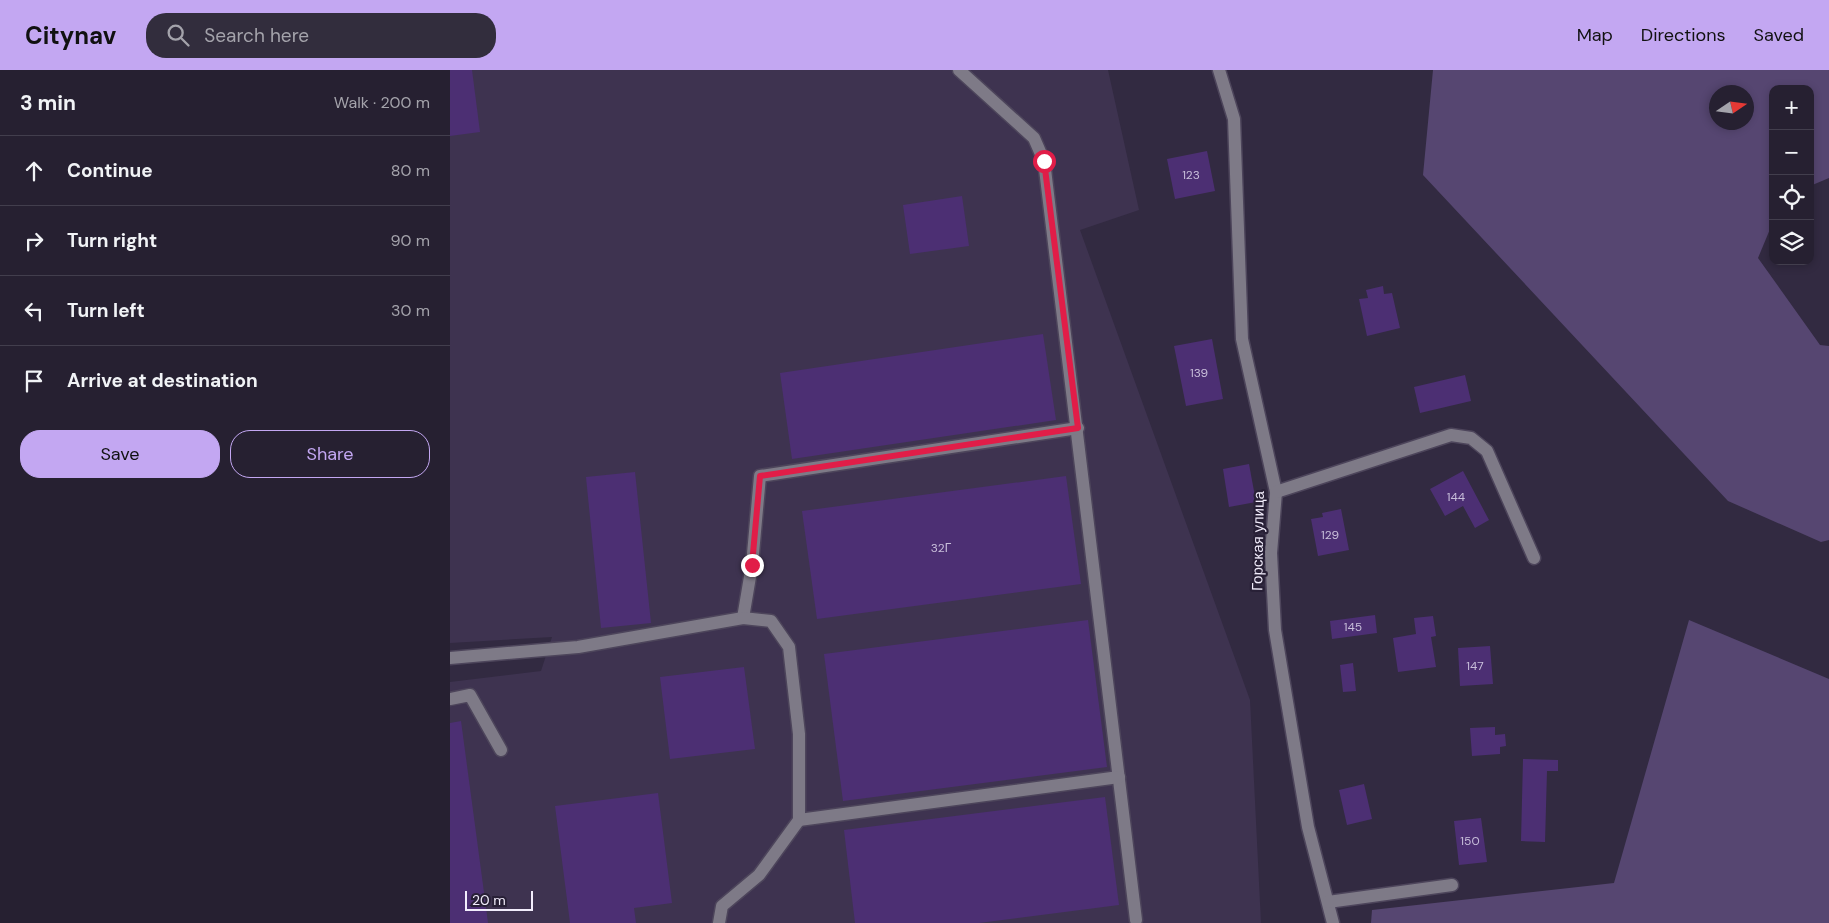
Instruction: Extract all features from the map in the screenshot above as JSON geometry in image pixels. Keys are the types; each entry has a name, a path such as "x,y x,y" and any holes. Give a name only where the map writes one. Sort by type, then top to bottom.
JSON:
{"street":[{"path":"959,70 1034,138 1044,161 1078,428 1136,920"},
{"name":"Горская улица","path":"1219,70 1234,119 1242,339 1276,492 1271,553 1275,630 1308,827 1333,923"},
{"path":"743,618 752,565 760,476 1078,428"},
{"path":"1276,492 1451,435 1471,438 1487,451 1534,558"},
{"path":"450,658 578,647 743,618 771,621 788,647 799,734 799,820 759,875 722,906 719,923"},
{"path":"450,699 470,695 501,750"},
{"path":"799,820 1119,776"},
{"path":"1328,902 1452,885"}],"shaded area":[{"path":"450,70 1108,70 1139,210 1080,230 1250,700 1261,923 450,923 450,682 541,671 552,637 450,643"},
{"path":"1433,70 1829,70 1829,178 1814,184 1814,85 1769,85 1769,232 1758,258 1820,345 1829,346 1829,540 1821,542 1728,501 1423,175"},
{"path":"1689,620 1829,679 1829,923 1371,923 1372,910 1614,883"}],"building":[{"path":"450,70 472,70 480,132 450,136"},
{"path":"1207,151 1215,191 1175,199 1167,159"},
{"path":"962,196 969,246 910,254 903,205"},
{"path":"1383,286 1384,294 1392,293 1400,328 1367,336 1359,299 1368,298 1366,290"},
{"path":"1043,334 1056,420 792,459 780,373"},
{"path":"1212,339 1223,399 1186,406 1174,346"},
{"path":"1465,375 1471,401 1420,413 1414,387"},
{"path":"1249,464 1256,502 1229,507 1223,469"},
{"path":"1463,471 1489,520 1475,528 1463,506 1445,516 1430,489"},
{"path":"635,472 651,623 601,628 586,477"},
{"path":"1066,476 1081,584 817,619 802,511"},
{"path":"1341,509 1349,550 1318,556 1311,519 1323,517 1322,513"},
{"path":"1375,615 1377,633 1332,639 1330,621"},
{"path":"1433,616 1436,636 1431,637 1436,667 1398,672 1393,638 1416,634 1414,618"},
{"path":"1088,620 1107,767 843,801 824,654"},
{"path":"1490,646 1493,684 1460,686 1458,648"},
{"path":"1353,663 1356,691 1343,692 1340,665"},
{"path":"744,667 755,749 670,759 660,677"},
{"path":"461,721 488,923 450,923 450,723"},
{"path":"1495,727 1495,735 1505,734 1506,746 1500,747 1500,754 1472,756 1470,728"},
{"path":"1523,759 1558,760 1558,771 1547,771 1545,842 1521,841"},
{"path":"1364,784 1372,819 1347,825 1339,790"},
{"path":"658,793 672,903 634,908 636,923 570,923 555,806"},
{"path":"1105,797 1119,905 979,923 855,923 844,830"},
{"path":"1481,818 1487,862 1459,865 1454,821"}],"route":[{"path":"752,565 760,476 1078,428 1044,161"}]}
